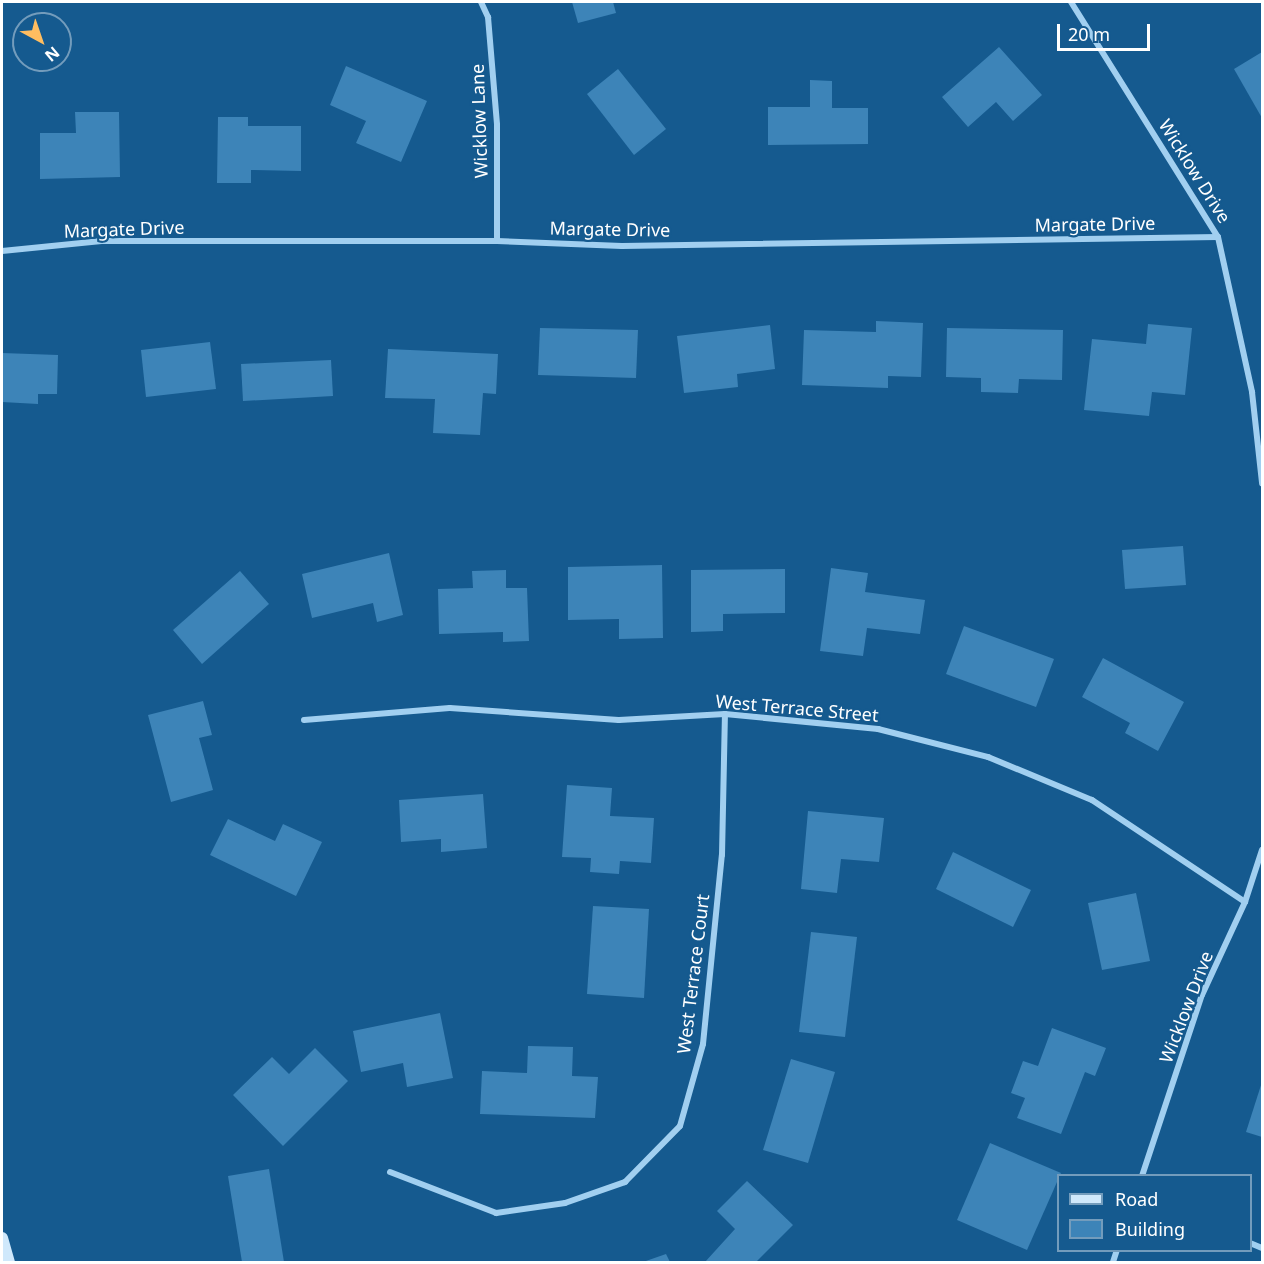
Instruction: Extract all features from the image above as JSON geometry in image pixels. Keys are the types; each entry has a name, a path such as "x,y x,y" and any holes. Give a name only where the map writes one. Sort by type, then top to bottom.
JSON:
{"main road":[{"path":"2,1238 9,1263"}],"street":[{"name":"Wicklow Lane","path":"481,2 488,17 497,125 497,241"},
{"name":"Wicklow Drive","path":"1071,2 1218,237 1252,392 1263,483"},
{"name":"Margate Drive","path":"2,250 101,241 497,241 622,246 1218,237"},
{"name":"West Terrace Street","path":"304,720 450,708 619,720 725,714 878,729 988,757 1092,800 1245,902"},
{"name":"West Terrace Court","path":"390,1172 496,1213 565,1203 624,1182 680,1126 703,1044 722,855 725,714"},
{"name":"Wicklow Drive","path":"1143,1174 1202,995 1245,902 1263,850"}],"building":[{"path":"572,2 613,2 616,13 578,23"},
{"path":"999,47 1042,95 1013,121 996,102 968,127 942,97"},
{"path":"1262,52 1262,118 1234,69"},
{"path":"346,66 427,101 401,162 356,143 366,121 330,105"},
{"path":"618,69 666,129 634,155 587,94"},
{"path":"810,80 832,81 832,108 868,108 868,144 768,145 768,107 810,107"},
{"path":"75,112 119,112 120,177 40,179 40,133 76,133"},
{"path":"218,117 248,117 248,126 301,126 301,171 251,170 251,183 217,183"},
{"path":"876,321 923,323 921,377 888,376 888,388 802,385 804,330 876,332"},
{"path":"1148,324 1192,328 1185,395 1152,392 1149,416 1084,410 1092,339 1146,344"},
{"path":"770,325 775,369 737,374 738,387 684,393 677,336"},
{"path":"540,328 638,330 636,378 538,375"},
{"path":"947,328 1063,330 1062,380 1019,379 1018,393 981,392 981,378 946,377"},
{"path":"210,342 216,389 146,397 141,350"},
{"path":"388,349 498,354 496,394 483,393 480,435 433,433 435,399 385,398"},
{"path":"2,353 58,355 57,394 38,394 38,404 2,402"},
{"path":"331,360 333,396 243,401 241,364"},
{"path":"1183,546 1186,585 1125,589 1122,550"},
{"path":"389,553 403,615 377,622 373,603 312,618 302,574"},
{"path":"662,565 663,638 619,639 619,619 568,620 568,567"},
{"path":"831,568 868,573 865,592 925,600 920,634 867,628 863,656 820,651"},
{"path":"785,569 785,613 723,614 723,631 691,632 691,570"},
{"path":"506,570 506,588 527,588 529,641 503,642 503,632 439,634 438,589 473,588 472,571"},
{"path":"240,571 269,604 202,664 173,630"},
{"path":"964,626 1054,659 1036,707 946,674"},
{"path":"1103,658 1184,702 1158,751 1125,733 1130,723 1082,697"},
{"path":"203,701 212,735 199,738 213,790 171,802 148,715"},
{"path":"567,785 612,788 610,816 654,818 651,863 620,861 619,874 590,872 591,858 562,857"},
{"path":"483,794 487,848 441,852 441,839 401,842 399,800"},
{"path":"808,811 884,818 879,862 841,859 837,893 801,889"},
{"path":"228,819 275,841 283,824 322,842 296,896 210,855"},
{"path":"953,852 1031,890 1013,927 936,889"},
{"path":"1136,893 1150,961 1102,970 1088,903"},
{"path":"593,906 649,909 644,998 587,994"},
{"path":"811,932 857,937 845,1037 799,1032"},
{"path":"440,1013 453,1078 407,1087 403,1063 361,1072 353,1031"},
{"path":"1052,1028 1106,1048 1095,1076 1085,1072 1061,1134 1017,1118 1025,1098 1011,1093 1023,1061 1038,1066"},
{"path":"528,1046 573,1047 572,1076 598,1077 595,1118 480,1114 482,1071 527,1073"},
{"path":"315,1048 348,1081 283,1146 233,1095 272,1057 289,1074"},
{"path":"791,1059 835,1072 808,1163 763,1150"},
{"path":"1262,1082 1262,1137 1246,1132"},
{"path":"990,1143 1061,1173 1057,1174 1057,1182 1027,1250 957,1220"},
{"path":"269,1169 284,1262 242,1262 228,1176"},
{"path":"747,1181 793,1225 756,1262 705,1262 735,1229 717,1211"},
{"path":"666,1254 670,1262 643,1262"}]}
